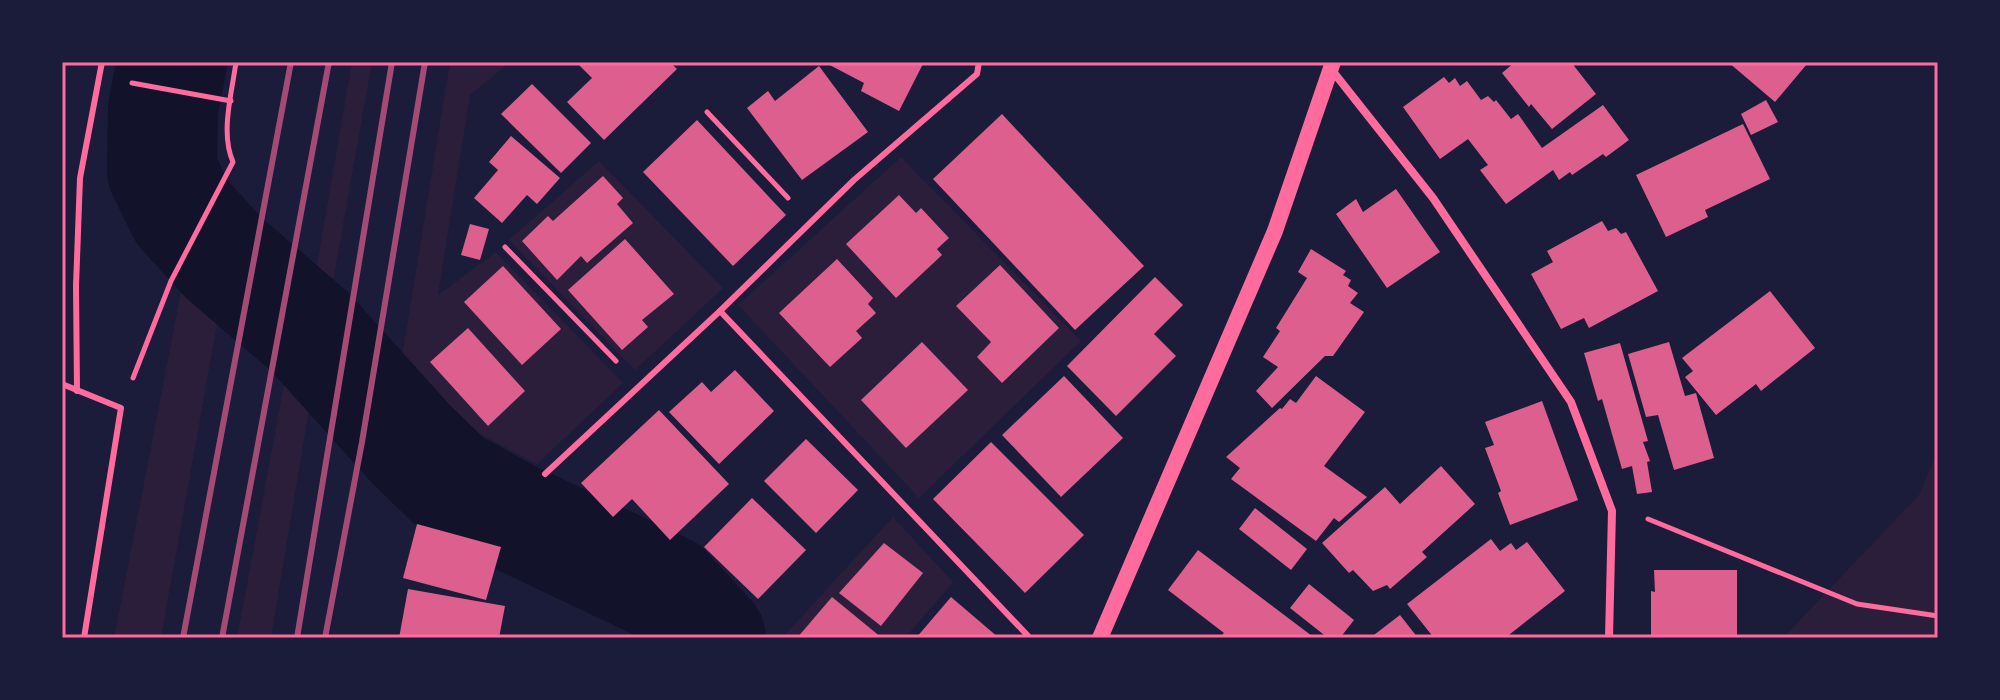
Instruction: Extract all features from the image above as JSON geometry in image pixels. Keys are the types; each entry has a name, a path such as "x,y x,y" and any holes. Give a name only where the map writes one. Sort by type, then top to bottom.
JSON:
{"main road":[{"path":"1100,638 1275,231 1332,66"}],"street":[{"path":"1332,66 1433,198 1571,402 1612,511 1609,638"}],"lane":[{"path":"77,391 76,286 80,178 102,62"},
{"path":"545,474 720,311 854,180 977,74 979,62"},
{"path":"720,311 1030,638"},
{"path":"62,384 121,408 84,638"}],"path":[{"path":"121,408 171,281 233,162 228,150 236,62"},
{"path":"126,82 231,101"},
{"path":"707,112 810,222"},
{"path":"505,247 640,386"},
{"path":"1612,511 1643,517 1857,604 1938,616"}],"shaded area":[{"path":"352,62 372,62 330,299 314,282"},
{"path":"450,62 510,62 470,95 438,295 496,252 623,383 537,464 474,431 400,369"},
{"path":"901,157 1081,341 919,498 738,305"},
{"path":"599,161 723,288 635,370 509,240"},
{"path":"193,270 223,291 161,638 114,638 181,292"},
{"path":"288,362 314,380 271,638 237,638"},
{"path":"1938,451 1938,638 1783,638 1919,495"},
{"path":"893,517 953,582 905,638 782,638"}],"building":[{"path":"576,62 670,62 677,69 604,140 567,102 592,78"},
{"path":"824,62 924,62 899,111 861,91 864,83"},
{"path":"1515,62 1571,62 1596,94 1552,129 1531,104 1529,107 1502,73"},
{"path":"1728,62 1805,62 1807,64 1775,102"},
{"path":"819,66 868,132 802,180 747,108 768,91 775,101"},
{"path":"1444,77 1449,83 1455,78 1460,86 1467,81 1481,100 1488,96 1494,102 1496,100 1511,119 1518,114 1542,148 1603,105 1629,140 1606,157 1603,154 1572,175 1570,172 1559,180 1553,170 1506,204 1480,170 1488,165 1468,139 1440,159 1403,107"},
{"path":"532,84 591,143 561,173 501,114"},
{"path":"1766,100 1778,122 1751,135 1741,114"},
{"path":"1002,114 1144,266 1075,330 933,179"},
{"path":"697,120 786,215 733,266 643,172"},
{"path":"1743,124 1770,179 1705,210 1708,217 1666,237 1636,175"},
{"path":"511,136 560,178 537,204 527,195 502,223 474,198 498,170 489,162"},
{"path":"603,176 623,198 617,204 633,223 587,263 581,256 557,280 522,241 548,216 553,221"},
{"path":"1396,189 1440,252 1387,288 1336,214 1356,199 1363,212"},
{"path":"899,195 916,213 921,208 949,238 937,249 942,255 896,298 846,244"},
{"path":"1602,221 1608,231 1616,228 1621,234 1626,232 1658,291 1589,328 1584,318 1561,329 1531,274 1553,262 1547,251"},
{"path":"470,224 489,229 480,260 461,255"},
{"path":"625,239 674,294 642,320 648,327 622,350 568,290"},
{"path":"1311,249 1346,271 1343,275 1351,280 1348,286 1358,293 1350,303 1364,312 1333,356 1325,356 1272,408 1256,391 1278,367 1263,357 1280,331 1276,328 1307,278 1298,272"},
{"path":"837,259 873,298 868,304 876,313 856,331 862,338 830,367 779,313"},
{"path":"1000,265 1059,328 1002,383 977,357 991,342 956,306"},
{"path":"503,266 561,329 522,365 464,302"},
{"path":"1155,277 1183,305 1154,334 1176,356 1116,416 1067,366"},
{"path":"1770,291 1815,348 1761,391 1756,384 1716,415 1685,377 1693,371 1682,358"},
{"path":"468,328 525,391 488,426 430,362"},
{"path":"922,342 968,390 906,448 861,400"},
{"path":"1669,342 1685,396 1696,393 1714,458 1674,470 1658,415 1646,417 1628,354"},
{"path":"1620,343 1648,441 1643,442 1650,461 1647,462 1652,492 1637,494 1632,466 1622,469 1602,399 1598,401 1584,353"},
{"path":"735,370 774,411 719,464 669,412 702,382 711,392"},
{"path":"1064,376 1123,438 1061,497 1002,435"},
{"path":"1316,376 1365,412 1324,466 1367,497 1339,522 1334,518 1316,541 1231,479 1240,468 1226,457 1290,399 1296,403"},
{"path":"1542,401 1578,500 1510,525 1485,448 1494,445 1485,422"},
{"path":"659,410 729,484 670,540 632,499 613,517 581,483"},
{"path":"806,439 858,490 816,533 764,481"},
{"path":"991,442 1084,535 1025,593 933,499"},
{"path":"1441,466 1475,504 1422,552 1427,557 1390,589 1387,585 1373,591 1353,570 1349,573 1322,543 1385,487 1400,504"},
{"path":"752,498 806,550 758,599 704,547"},
{"path":"1255,508 1307,549 1291,570 1239,529"},
{"path":"417,524 501,547 486,600 403,578"},
{"path":"1491,539 1500,551 1511,543 1516,550 1527,542 1565,591 1505,638 1434,638 1407,604"},
{"path":"884,543 923,573 881,626 839,593"},
{"path":"1198,550 1312,636 1219,638 1224,633 1168,590"},
{"path":"1654,570 1737,570 1737,638 1651,638"},
{"path":"1309,584 1354,620 1340,638 1328,638 1290,608"},
{"path":"408,589 505,606 499,638 399,638"},
{"path":"832,597 882,638 797,638"},
{"path":"951,597 999,638 916,638"},
{"path":"1400,615 1418,638 1370,638"}],"waterway":[{"path":"172,62 163,109 162,171 182,212 224,258 310,332 411,444 450,482 508,514 666,589 711,638"}],"railway":[{"path":"183,638 291,62"},
{"path":"222,638 329,62"},
{"path":"297,638 392,62"},
{"path":"325,638 362,442 425,62"}]}
